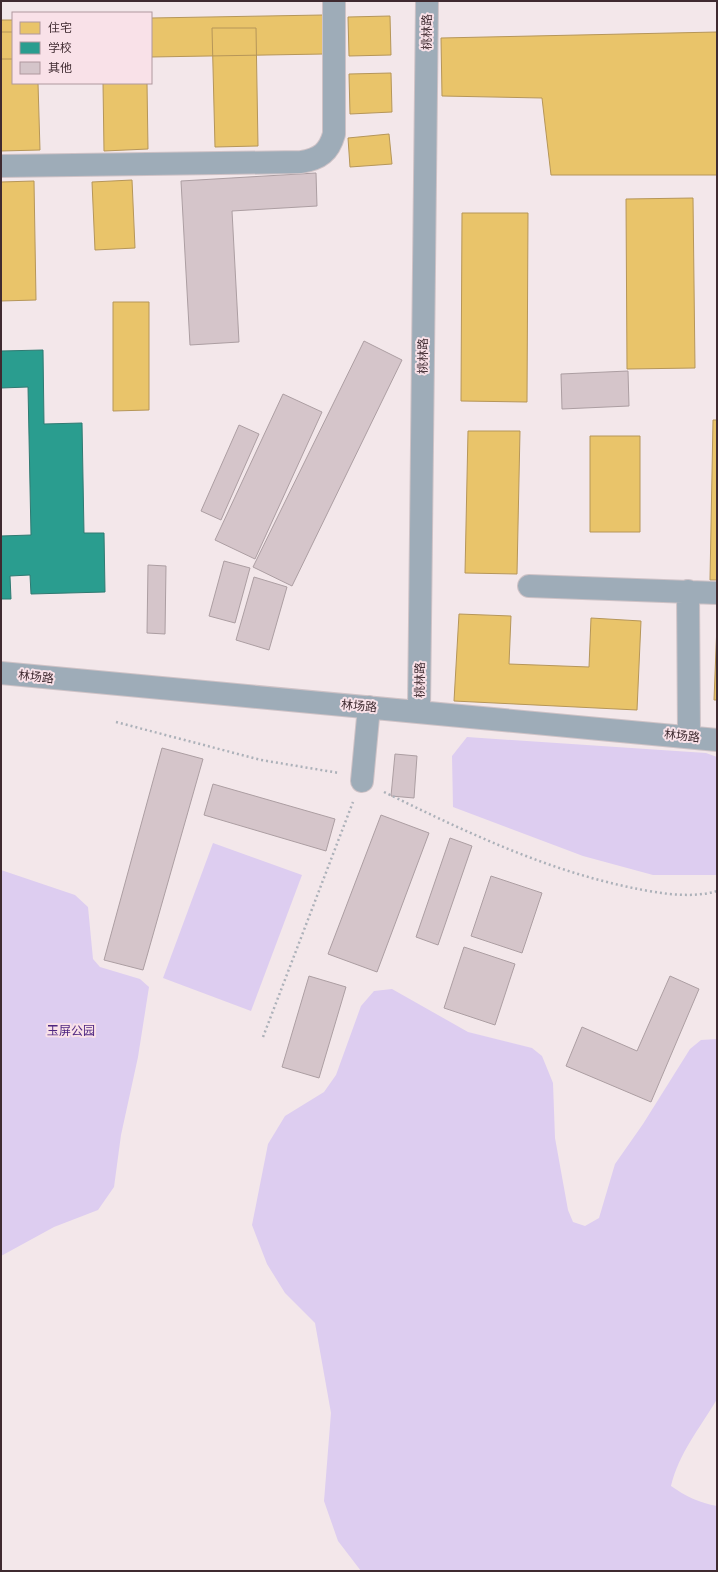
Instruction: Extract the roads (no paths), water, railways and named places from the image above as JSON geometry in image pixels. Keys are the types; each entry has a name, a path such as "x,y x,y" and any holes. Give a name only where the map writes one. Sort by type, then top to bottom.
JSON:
{"street":[{"path":"1,166 301,162 316,159 331,144 334,134 334,1"},
{"name":"桃林路","path":"419,711 427,1"},
{"path":"529,586 717,593"},
{"path":"688,592 689,737"},
{"name":"林场路","path":"1,673 717,740"},
{"path":"362,781 369,707"}],"park label":[{"name":"玉屏公园","path":"71,1031"}]}
